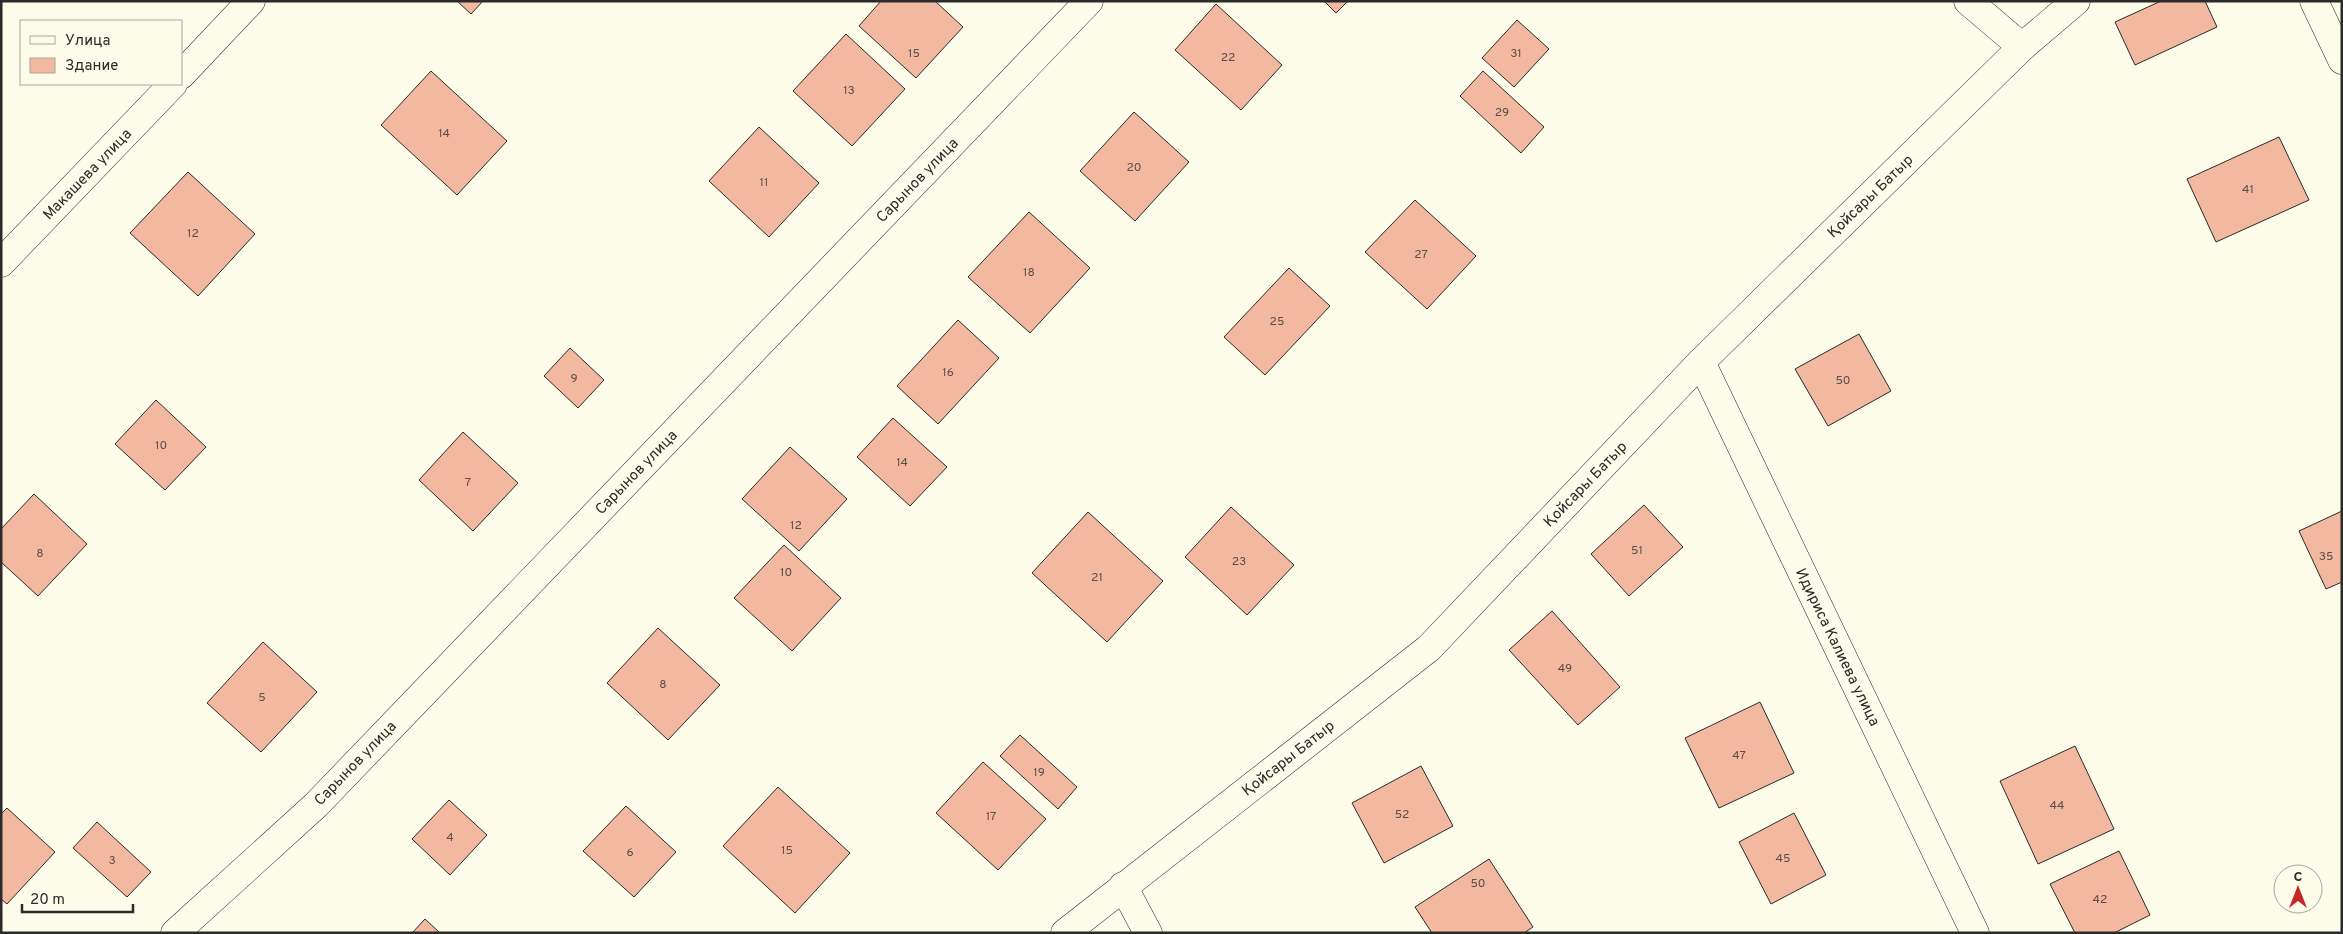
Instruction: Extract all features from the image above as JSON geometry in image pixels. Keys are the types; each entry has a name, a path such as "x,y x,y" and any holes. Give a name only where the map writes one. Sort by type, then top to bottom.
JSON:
{"street":[{"path":"182,74 252,1"},
{"name":"Сарынов улица","path":"175,933 316,804 1089,1"},
{"path":"1968,1 2022,47"},
{"name":"Қойсары Батыр","path":"1065,933 1429,648 1700,362 2022,47 2076,1"},
{"path":"2314,1 2342,60"},
{"name":"Макашева улица","path":"1,263 172,85"},
{"name":"Идириса Калиева улица","path":"1700,362 1975,933"},
{"path":"1123,886 1148,933"}],"building":[{"path":"457,1 483,1 471,14"},
{"path":"881,1 935,1 963,27 916,78 859,26"},
{"path":"1324,1 1348,1 1336,13"},
{"path":"2161,1 2205,1 2217,27 2135,65 2115,22"},
{"path":"1216,4 1282,65 1241,110 1175,50"},
{"path":"1517,20 1549,49 1514,87 1482,58"},
{"path":"846,34 905,89 852,146 793,91"},
{"path":"431,71 507,141 457,195 381,125"},
{"path":"1483,71 1544,127 1521,153 1460,96"},
{"path":"1134,112 1189,162 1135,221 1080,171"},
{"path":"759,127 819,183 769,237 709,181"},
{"path":"2279,137 2309,200 2216,242 2187,179"},
{"path":"188,172 255,234 198,296 130,233"},
{"path":"1415,200 1476,256 1427,309 1365,252"},
{"path":"1029,212 1090,268 1030,333 968,277"},
{"path":"1289,268 1330,306 1265,375 1224,337"},
{"path":"958,320 999,358 938,424 897,386"},
{"path":"1859,334 1891,391 1828,426 1795,369"},
{"path":"570,348 604,380 578,408 544,376"},
{"path":"156,400 206,447 165,490 115,444"},
{"path":"893,418 947,467 910,506 857,457"},
{"path":"463,432 518,483 473,531 419,480"},
{"path":"790,447 847,499 799,551 742,499"},
{"path":"34,494 87,544 38,596 1,562 1,529"},
{"path":"1644,505 1683,547 1629,596 1591,554"},
{"path":"1231,507 1294,565 1247,615 1185,557"},
{"path":"2342,511 2342,582 2326,589 2299,531"},
{"path":"1088,512 1163,581 1107,642 1032,573"},
{"path":"784,545 841,598 792,651 734,598"},
{"path":"1552,611 1620,687 1578,725 1509,650"},
{"path":"658,628 720,685 668,740 607,683"},
{"path":"263,642 317,692 261,752 207,703"},
{"path":"1760,702 1794,773 1719,808 1685,738"},
{"path":"1020,735 1077,787 1058,809 1000,756"},
{"path":"2075,746 2114,829 2038,864 2000,781"},
{"path":"983,762 1046,819 998,870 936,813"},
{"path":"1421,766 1453,826 1384,863 1352,803"},
{"path":"778,787 850,853 795,913 723,846"},
{"path":"449,800 487,835 450,875 412,839"},
{"path":"626,806 676,852 634,897 583,851"},
{"path":"7,808 55,852 7,904 1,899 1,814"},
{"path":"1794,813 1826,875 1771,904 1739,842"},
{"path":"97,822 151,872 127,897 73,848"},
{"path":"2119,851 2150,915 2114,933 2075,933 2050,884"},
{"path":"1489,859 1533,927 1524,933 1432,933 1415,907"},
{"path":"425,919 440,933 412,933"}]}
